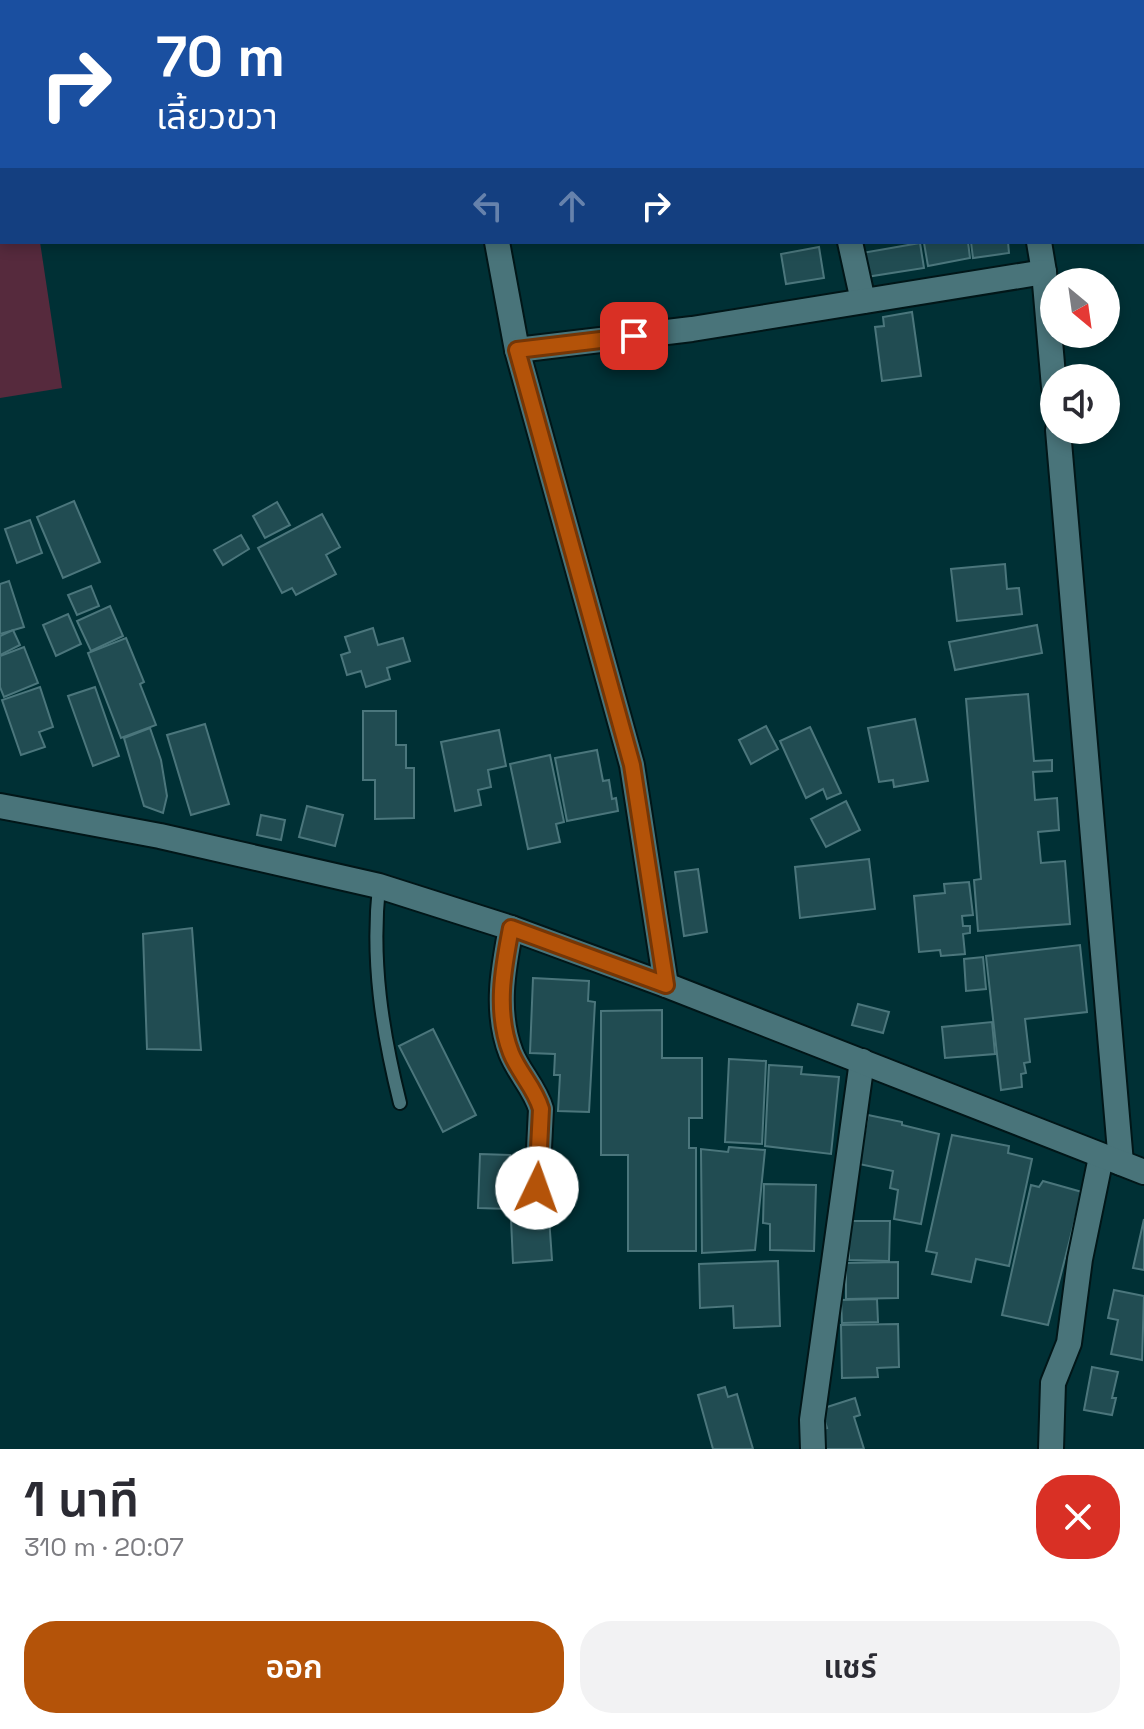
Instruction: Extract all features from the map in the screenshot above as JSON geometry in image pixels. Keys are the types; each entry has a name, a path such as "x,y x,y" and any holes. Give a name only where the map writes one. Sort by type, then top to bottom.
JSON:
{"street":[{"path":"497,244 517,350 632,765 666,985"},
{"path":"840,244 863,301"},
{"path":"1039,244 1043,268"},
{"path":"517,350 692,329 1040,273"},
{"path":"1051,1449 1053,1383 1069,1343 1080,1259 1111,1160 1059,444"},
{"path":"0,806 160,836 379,886 511,928 666,985 1144,1172"},
{"path":"511,928 502,974 502,1011 512,1055 541,1109 537,1188"},
{"path":"813,1449 812,1420 862,1061"}],"lane":[{"path":"379,886 375,924 378,996 400,1103"}],"shaded area":[{"path":"0,244 40,244 62,388 0,398"}],"building":[{"path":"920,244 924,268 866,277 862,253"},
{"path":"924,244 968,244 970,258 928,266"},
{"path":"971,244 1008,244 1009,253 973,258"},
{"path":"819,247 824,278 786,284 781,254"},
{"path":"912,312 921,376 882,381 875,327 884,326 883,317"},
{"path":"74,501 100,562 63,578 37,517"},
{"path":"277,502 290,525 265,538 253,516"},
{"path":"322,514 340,547 326,555 336,574 296,595 292,588 282,593 258,548"},
{"path":"30,520 42,553 17,563 5,529"},
{"path":"241,535 249,549 223,565 214,550"},
{"path":"1005,564 1007,589 1019,588 1022,614 957,621 951,569"},
{"path":"9,581 24,627 0,634 0,584"},
{"path":"91,586 99,606 77,615 68,595"},
{"path":"110,606 123,636 91,651 77,621"},
{"path":"68,614 81,644 56,656 43,625"},
{"path":"1037,625 1042,653 955,670 949,642"},
{"path":"373,628 378,645 403,638 410,661 387,668 390,679 366,687 361,671 347,675 341,655 350,652 345,637"},
{"path":"13,630 20,645 0,655 0,636"},
{"path":"126,638 144,682 140,684 156,725 121,738 88,653"},
{"path":"24,647 38,683 4,697 0,687 0,656"},
{"path":"40,687 53,727 39,732 45,747 21,755 2,700"},
{"path":"95,687 119,756 93,766 68,696"},
{"path":"1028,694 1034,761 1052,760 1052,771 1033,772 1035,800 1057,798 1059,830 1038,832 1041,863 1065,861 1070,924 978,931 974,880 981,879 966,699"},
{"path":"363,711 396,711 396,745 406,745 406,768 414,768 414,818 375,819 375,780 363,780"},
{"path":"915,719 928,781 894,787 893,780 879,782 868,728"},
{"path":"205,724 229,804 191,815 167,735"},
{"path":"766,726 778,749 751,764 739,740"},
{"path":"810,727 841,793 827,799 823,789 806,798 780,741"},
{"path":"150,728 161,760 167,796 163,813 144,806 124,738"},
{"path":"499,730 506,766 488,770 491,787 478,790 481,805 455,811 441,742"},
{"path":"597,750 603,781 609,780 612,799 616,798 618,811 567,821 555,758"},
{"path":"550,755 564,822 556,824 560,842 528,849 510,764"},
{"path":"846,801 860,830 826,847 811,819"},
{"path":"307,806 343,815 335,846 299,837"},
{"path":"261,815 285,820 281,840 257,835"},
{"path":"869,859 875,909 800,918 795,867"},
{"path":"698,869 707,932 684,936 675,872"},
{"path":"969,882 973,915 962,916 963,926 970,926 970,933 963,934 965,954 941,956 940,950 919,952 914,896 945,893 944,884"},
{"path":"192,928 201,1050 147,1049 143,934"},
{"path":"1080,945 1087,1012 1025,1019 1030,1062 1024,1063 1026,1073 1021,1074 1022,1087 1001,1090 986,956"},
{"path":"983,957 986,989 966,991 964,959"},
{"path":"533,978 589,981 588,1001 595,1002 589,1112 558,1111 560,1075 554,1075 555,1054 530,1053"},
{"path":"858,1004 889,1012 883,1033 852,1025"},
{"path":"662,1010 662,1058 702,1058 702,1118 689,1118 689,1148 696,1148 696,1251 628,1251 628,1155 601,1155 601,1011"},
{"path":"992,1022 995,1054 945,1058 942,1027"},
{"path":"433,1029 476,1115 443,1132 399,1046"},
{"path":"729,1059 766,1061 762,1144 725,1142"},
{"path":"769,1065 802,1067 801,1074 839,1077 831,1154 765,1146"},
{"path":"868,1115 939,1134 921,1224 894,1219 898,1190 890,1188 893,1171 859,1164"},
{"path":"952,1135 1009,1146 1008,1153 1032,1159 1009,1266 976,1259 971,1282 932,1274 937,1253 926,1251"},
{"path":"729,1147 765,1150 755,1250 702,1253 701,1149 728,1152"},
{"path":"480,1154 510,1155 509,1209 478,1208"},
{"path":"1043,1181 1082,1192 1048,1325 1002,1315 1031,1185 1039,1187"},
{"path":"764,1184 816,1185 814,1251 770,1250 770,1224 763,1223"},
{"path":"549,1217 552,1260 513,1263 511,1219"},
{"path":"1144,1219 1144,1270 1133,1268"},
{"path":"849,1221 890,1221 889,1261 849,1260"},
{"path":"778,1261 780,1326 734,1328 733,1306 700,1308 699,1264"},
{"path":"898,1262 898,1298 846,1299 846,1263"},
{"path":"1114,1290 1144,1296 1142,1360 1111,1354 1118,1320 1108,1318"},
{"path":"877,1299 878,1322 842,1323 841,1300"},
{"path":"898,1324 899,1367 877,1368 878,1377 842,1378 841,1325"},
{"path":"1092,1367 1118,1372 1112,1415 1084,1410"},
{"path":"725,1387 728,1397 737,1394 753,1449 713,1449 698,1395"},
{"path":"855,1398 860,1415 854,1417 864,1449 825,1449 819,1430 827,1428 821,1409"}],"route":[{"path":"537,1188 541,1109 512,1055 502,1011 502,974 511,928 666,985 632,765 517,350 634,336"}]}
